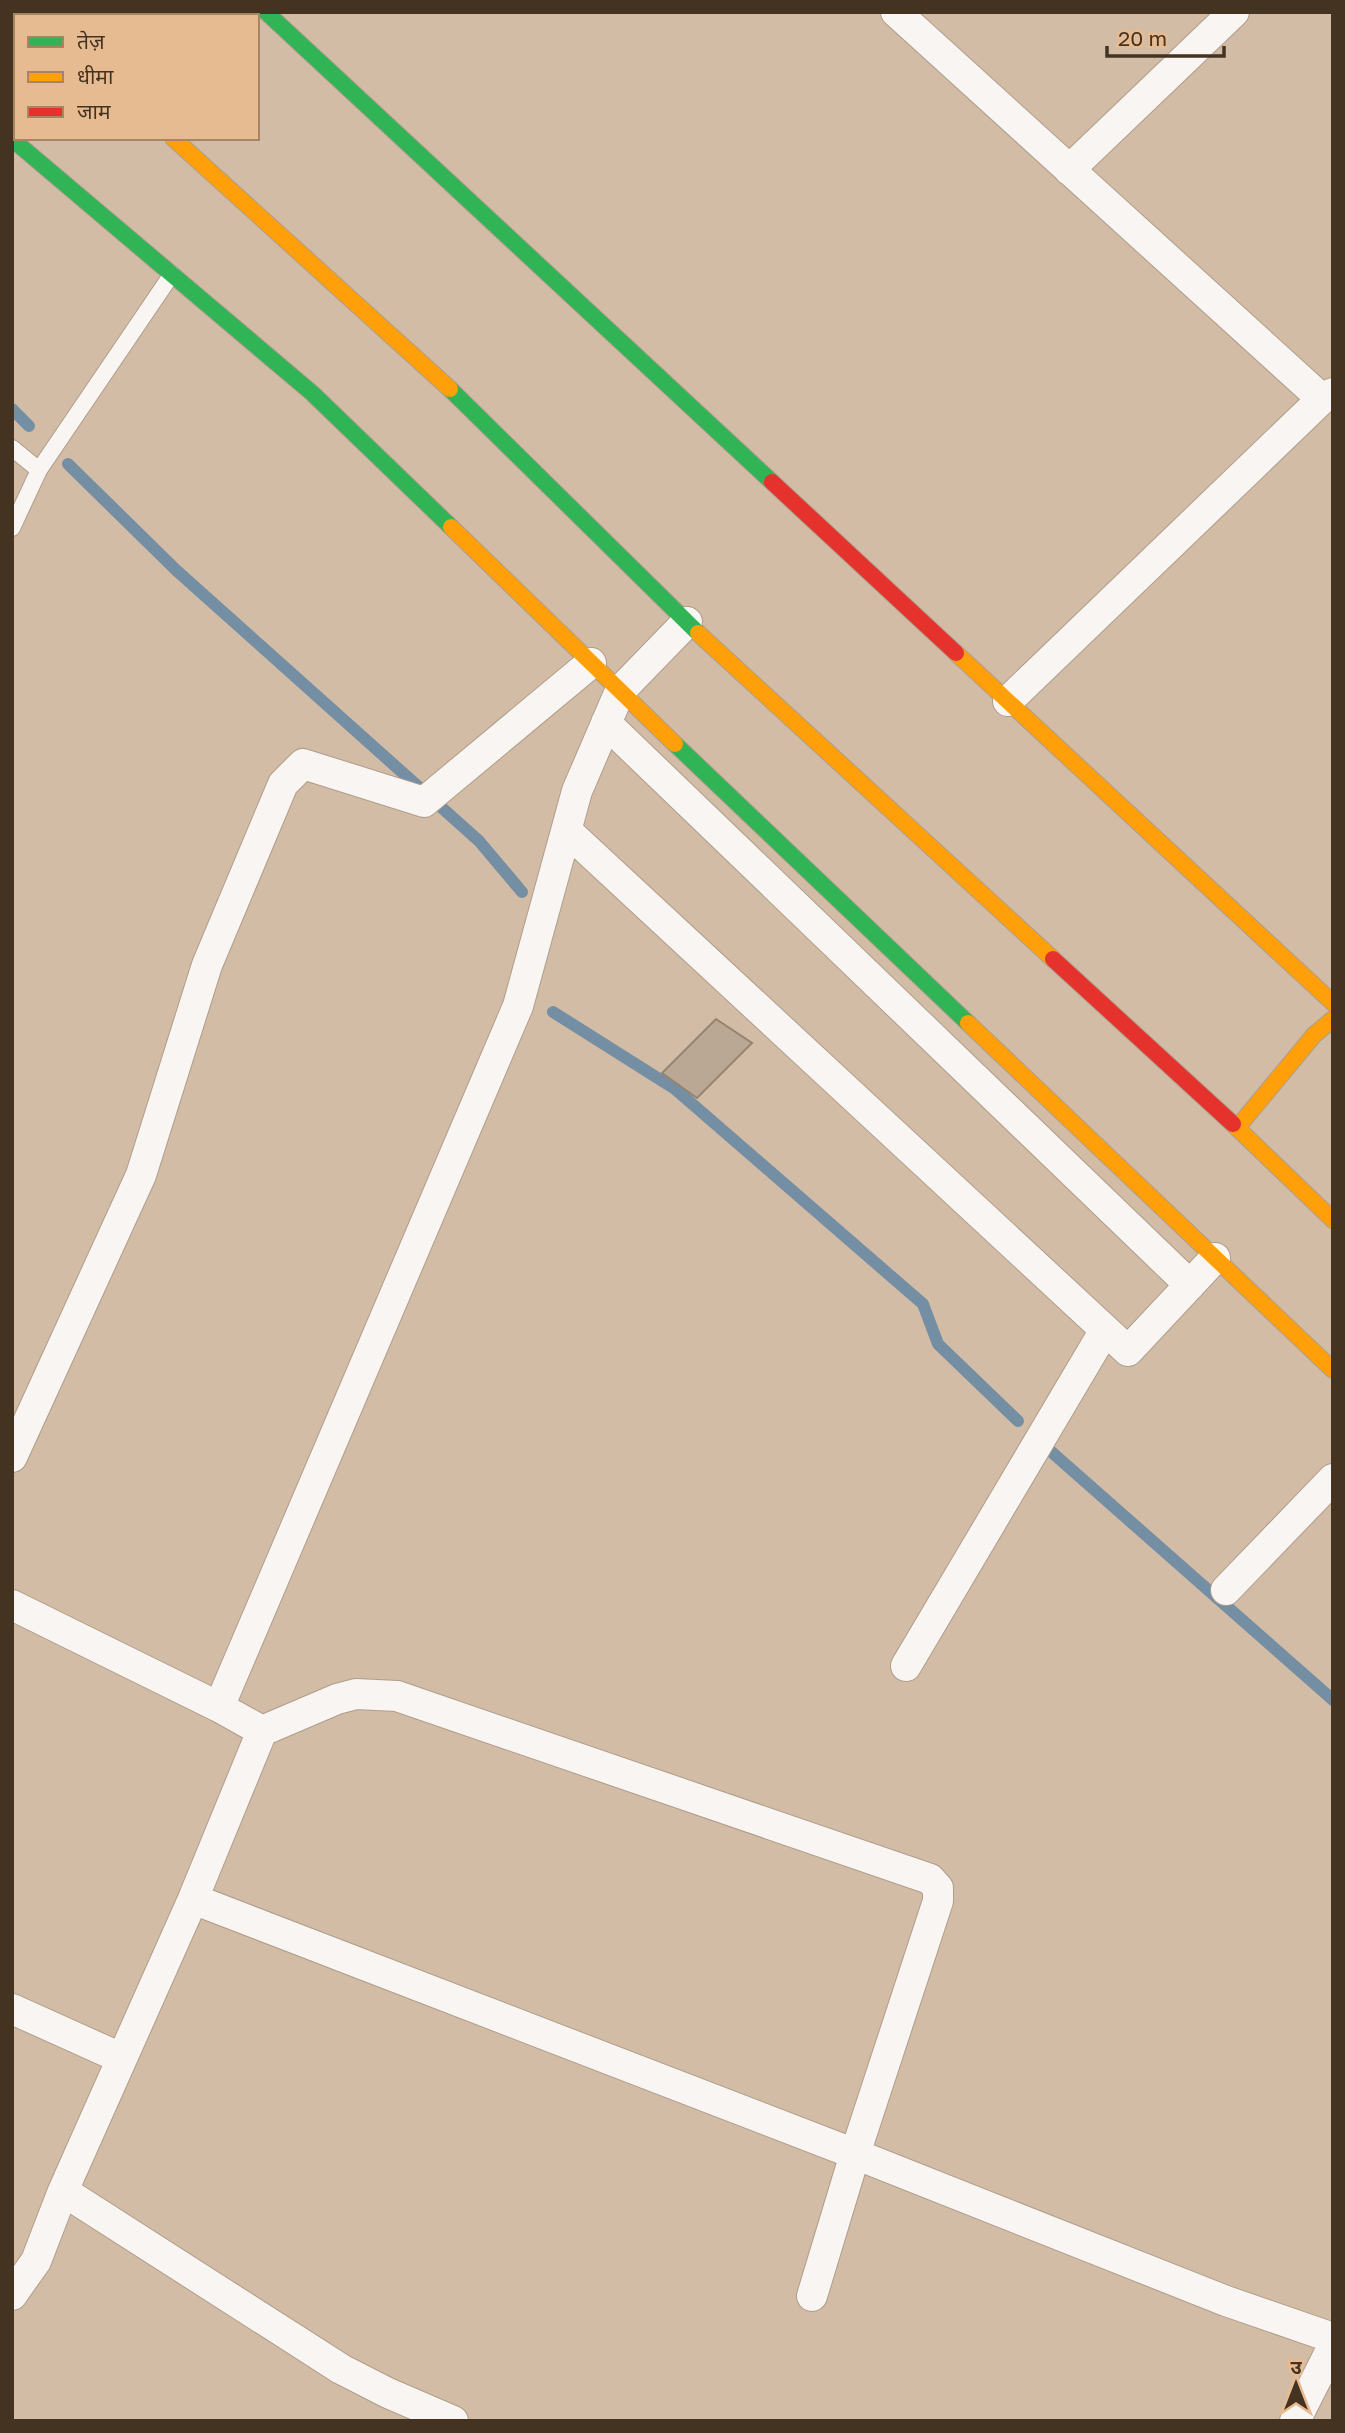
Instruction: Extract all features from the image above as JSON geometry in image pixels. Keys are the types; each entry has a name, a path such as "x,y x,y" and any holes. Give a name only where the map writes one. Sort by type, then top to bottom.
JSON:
{"street":[{"path":"266,12 1333,1003"},
{"path":"896,12 1069,170 1327,396 1008,701"},
{"path":"1069,170 1234,12"},
{"path":"12,139 312,393 620,691 1333,1370"},
{"path":"175,140 435,374 687,622 1237,1128 1333,1220"},
{"path":"219,1707 518,1006 577,791 606,723 620,691 687,622"},
{"path":"12,1457 141,1175 207,965 283,784 303,764 425,802 591,663"},
{"path":"606,723 1190,1285"},
{"path":"567,831 1128,1351 1215,1258"},
{"path":"1237,1128 1327,1036"},
{"path":"906,1666 1105,1330"},
{"path":"1226,1590 1333,1479"},
{"path":"12,1605 262,1731"},
{"path":"12,2295 36,2261 63,2191 192,1899 262,1731 337,1699 356,1694 397,1696 930,1879 938,1888 939,1901 855,2154 812,2296"},
{"path":"192,1899 855,2154 1226,2301 1333,2338"},
{"path":"12,2009 121,2058"},
{"path":"63,2191 341,2369 453,2421"},
{"path":"1295,2421 1333,2346"}],"lane":[{"path":"12,528 39,470 172,274"},
{"path":"12,448 39,470"}],"building":[{"path":"716,1019 752,1043 697,1098 662,1073"}],"waterway":[{"path":"12,409 29,426"},
{"path":"68,464 176,570 479,841 522,892"},
{"path":"553,1012 675,1089 923,1304 938,1344 1018,1421"},
{"path":"1047,1448 1333,1700"}],"traffic: fast":[{"path":"266,12 772,482"},
{"path":"12,139 312,393 451,527"},
{"path":"450,389 698,633"},
{"path":"675,744 968,1023"}],"traffic: slow":[{"path":"175,140 450,389"},
{"path":"451,527 675,744"},
{"path":"698,633 1053,959"},
{"path":"956,653 1333,1003"},
{"path":"1237,1128 1314,1035 1333,1019"},
{"path":"968,1023 1333,1370"},
{"path":"1233,1124 1333,1220"}],"traffic: jam":[{"path":"772,482 956,653"},
{"path":"1053,959 1233,1124"}]}
